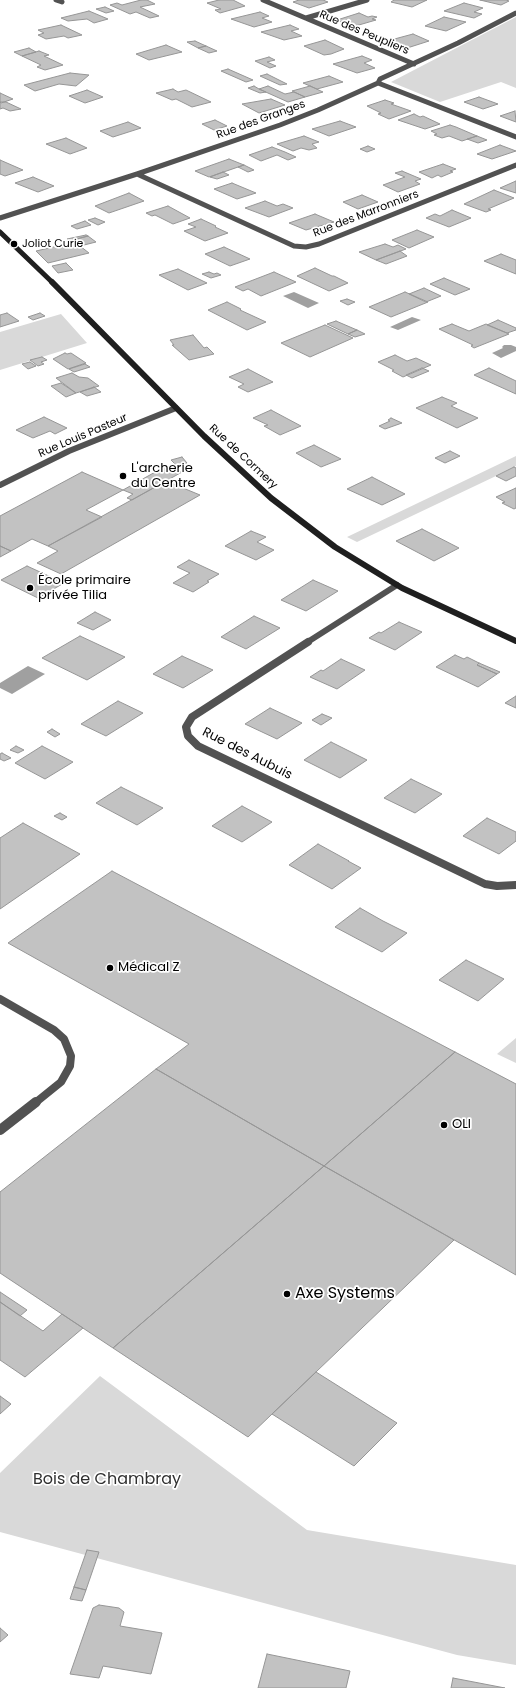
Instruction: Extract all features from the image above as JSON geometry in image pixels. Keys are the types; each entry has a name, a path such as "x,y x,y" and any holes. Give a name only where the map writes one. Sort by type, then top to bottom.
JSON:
{"main road":[{"name":"Rue de Cormery","path":"0,232 22,252 204,436 271,498 335,547 397,585 516,641"}],"street":[{"path":"56,0 62,2"},
{"name":"Rue des Peupliers","path":"263,0 414,64"},
{"path":"306,18 367,0"},
{"name":"Rue des Granges","path":"0,218 137,174 280,125 378,83 380,79 414,64 516,13"},
{"path":"378,83 516,137"},
{"name":"Rue des Marronniers","path":"137,174 294,246 306,247 319,244 516,165"},
{"name":"Rue Louis Pasteur","path":"0,485 69,451 176,408"},
{"name":"Rue des Aubuis","path":"397,585 192,717 186,727 188,736 198,746 485,884 497,886 516,885"},
{"path":"0,999 54,1030 64,1039 71,1056 70,1066 61,1082 0,1130"}],"green space":[{"path":"516,17 516,88 501,82 440,102 391,82"},
{"path":"61,314 87,343 0,370 0,332"},
{"path":"516,456 516,466 496,476 357,542 347,537"},
{"path":"516,1038 516,1063 497,1054"},
{"name":"Bois de Chambray","path":"100,1376 307,1530 516,1565 516,1665 457,1655 0,1532 0,1473"}],"shaded area":[{"path":"294,292 319,303 308,308 283,296"},
{"path":"412,317 421,320 398,330 390,327"},
{"path":"504,345 516,347 516,351 501,358 492,353 503,348 502,347"},
{"path":"28,666 45,674 12,694 0,688 0,683"}],"building":[{"path":"147,0 155,4 140,7 159,16 150,18 136,12 130,14 110,5 117,3 122,5"},
{"path":"219,0 233,0 245,6 220,13 215,10 221,9 207,3"},
{"path":"299,0 323,0 328,2 309,8 293,2"},
{"path":"394,0 427,0 412,7 391,2"},
{"path":"480,0 506,0 509,1 501,5"},
{"path":"464,3 483,8 474,12 482,14 474,18 444,11"},
{"path":"105,7 114,11 106,13 96,9"},
{"path":"89,11 108,19 94,23 87,19 68,21 61,18"},
{"path":"260,12 269,16 262,18 272,22 254,27 231,19"},
{"path":"359,13 368,17 377,17 372,19 376,20 352,27 337,20"},
{"path":"444,17 466,22 446,31 425,26"},
{"path":"61,25 82,35 68,38 64,36 46,39 38,35 44,33 38,30"},
{"path":"290,25 299,29 291,31 302,36 284,40 261,32"},
{"path":"413,34 429,41 404,49 387,41"},
{"path":"325,40 344,49 324,55 304,46"},
{"path":"195,41 206,46 198,48 187,42"},
{"path":"166,45 182,52 149,60 136,54"},
{"path":"206,46 217,51 209,53 198,48"},
{"path":"29,48 36,52 22,56 14,52"},
{"path":"39,51 49,55 44,56 63,65 45,70 37,67 41,65 22,56"},
{"path":"362,56 372,60 364,63 375,68 357,73 333,64"},
{"path":"269,57 275,60 267,62 276,66 270,68 255,61"},
{"path":"228,69 253,80 246,82 221,71"},
{"path":"70,73 89,75 76,86 59,84 35,91 24,85"},
{"path":"267,74 287,84 280,85 260,76"},
{"path":"329,76 343,82 317,89 303,83"},
{"path":"254,86 266,92 260,93 248,88"},
{"path":"268,86 285,94 294,92 305,97 288,102 259,89"},
{"path":"310,86 323,92 305,97 292,91"},
{"path":"173,89 178,92 186,90 211,102 192,107 176,99 172,100 156,93"},
{"path":"87,90 103,97 85,103 69,96"},
{"path":"0,93 13,99 1,103"},
{"path":"479,97 498,104 483,109 464,102"},
{"path":"271,99 285,105 259,113 242,104"},
{"path":"385,100 394,103 391,104 411,111 389,119 378,114 381,113 367,106"},
{"path":"0,102 6,102 21,109 10,111 3,108 0,109"},
{"path":"515,111 516,122 500,116"},
{"path":"414,114 420,117 423,116 440,124 425,129 398,120"},
{"path":"215,120 227,126 214,130 202,124"},
{"path":"340,121 356,127 329,136 312,129"},
{"path":"128,122 141,128 113,137 100,131"},
{"path":"450,125 477,136 462,141 449,136 442,138 434,135 437,134 431,131"},
{"path":"304,136 319,142 312,144 317,148 309,150 301,148 293,151 277,144"},
{"path":"477,136 487,140 478,143 467,139"},
{"path":"66,138 87,148 70,154 46,144"},
{"path":"500,145 516,151 492,159 477,154"},
{"path":"368,146 375,149 367,152 360,149"},
{"path":"272,147 296,157 288,160 277,155 261,161 249,155"},
{"path":"229,159 244,165 209,177 195,171"},
{"path":"0,160 23,170 5,176 0,174"},
{"path":"443,164 456,169 450,171 453,172 441,177 438,175 432,178 419,172"},
{"path":"244,165 254,170 248,172 238,167"},
{"path":"402,171 421,179 415,181 420,184 398,192 383,185 405,177 395,173"},
{"path":"223,172 229,175 217,179 210,177"},
{"path":"33,177 54,186 38,192 15,183"},
{"path":"516,181 516,193 500,188"},
{"path":"232,183 256,193 237,199 214,189"},
{"path":"494,190 514,198 488,209 491,210 486,212 464,204"},
{"path":"129,193 144,201 109,213 95,206"},
{"path":"362,195 378,202 358,209 343,202"},
{"path":"265,201 277,206 283,204 293,208 269,217 245,208"},
{"path":"168,206 190,218 173,224 155,215 152,216 146,213"},
{"path":"452,210 471,218 449,227 426,218 435,214 440,216"},
{"path":"315,214 334,222 306,230 289,223"},
{"path":"95,218 105,222 98,225 88,220"},
{"path":"201,219 228,233 205,241 184,231 196,227 188,224"},
{"path":"85,221 91,225 77,229 71,226"},
{"path":"417,230 434,237 409,248 392,240"},
{"path":"86,235 88,236 70,241 67,239"},
{"path":"88,236 96,242 80,246 89,253 48,263 36,251 62,245 60,243"},
{"path":"385,244 393,247 398,245 406,249 376,260 359,252"},
{"path":"224,247 250,259 230,266 205,254"},
{"path":"400,251 407,256 386,264 376,260"},
{"path":"501,254 516,260 516,274 484,261"},
{"path":"66,263 73,270 58,273 52,266"},
{"path":"315,268 348,283 329,291 297,276"},
{"path":"178,269 207,283 188,290 159,275"},
{"path":"209,272 221,275 211,278 202,274"},
{"path":"274,272 296,282 261,296 248,289 243,291 235,287"},
{"path":"444,278 470,289 455,295 430,284"},
{"path":"424,288 441,296 426,302 409,294"},
{"path":"405,292 428,302 391,317 369,307"},
{"path":"347,299 355,302 348,305 340,301"},
{"path":"227,302 266,322 247,330 208,310"},
{"path":"7,313 19,321 0,327 0,315"},
{"path":"40,313 45,316 33,320 28,317"},
{"path":"498,320 516,328 516,330 507,333 487,325"},
{"path":"336,321 357,330 348,334 327,324"},
{"path":"452,324 469,331 486,324 509,334 474,348 471,346 473,345 439,329"},
{"path":"325,325 353,338 310,357 281,343"},
{"path":"357,330 365,334 355,337 348,334"},
{"path":"193,335 204,348 207,347 214,354 189,360 172,345 174,345 170,340"},
{"path":"65,353 71,353 86,363 68,369 53,359"},
{"path":"395,355 407,361 416,358 431,365 403,377 392,371 394,370 378,362"},
{"path":"42,357 47,360 41,362 44,364 38,366 30,360"},
{"path":"30,362 36,366 28,369 22,364"},
{"path":"85,364 90,367 74,372 69,369"},
{"path":"422,368 429,371 412,378 406,375"},
{"path":"489,368 516,381 516,394 474,375"},
{"path":"248,369 273,382 248,392 238,387 244,384 229,377"},
{"path":"72,373 79,377 88,378 99,386 76,393 56,378"},
{"path":"61,383 76,393 66,397 51,386"},
{"path":"94,387 101,392 87,396 80,392"},
{"path":"442,397 457,403 451,406 478,418 457,428 416,408"},
{"path":"271,410 301,426 280,435 264,426 268,425 253,418"},
{"path":"44,417 67,428 55,434 50,431 33,438 16,430"},
{"path":"391,418 402,423 385,429 379,426 390,421 388,420"},
{"path":"314,445 341,459 321,467 296,453"},
{"path":"450,451 460,456 445,463 435,458"},
{"path":"182,457 187,463 176,465 171,460"},
{"path":"166,466 182,472 132,500 127,498 133,494 123,490"},
{"path":"514,467 516,468 516,476 506,481 496,476"},
{"path":"82,472 123,490 86,510 102,517 48,546 32,539 11,551 0,546 0,516"},
{"path":"372,477 405,494 382,505 347,489"},
{"path":"166,481 200,495 61,574 37,563 58,551 48,546"},
{"path":"516,488 516,508 514,509 502,503 505,502 496,497"},
{"path":"422,529 459,548 434,561 396,541"},
{"path":"251,531 266,537 257,542 274,550 256,560 225,546"},
{"path":"0,546 11,551 0,557"},
{"path":"189,560 219,574 193,592 173,583 190,573 177,567"},
{"path":"27,566 64,583 38,598 1,580"},
{"path":"313,580 338,591 306,611 281,600"},
{"path":"95,612 111,620 93,630 77,623"},
{"path":"254,616 280,628 246,649 221,637"},
{"path":"399,622 422,632 395,650 369,638 379,632 381,633"},
{"path":"80,636 125,657 87,680 42,658"},
{"path":"455,655 464,659 467,657 479,663 477,665 497,674 478,687 436,667"},
{"path":"182,656 213,670 183,688 153,674"},
{"path":"341,659 365,670 337,689 310,677 321,670 323,671"},
{"path":"479,663 500,672 497,674 477,665"},
{"path":"516,696 516,708 505,703"},
{"path":"118,701 143,713 106,736 81,724"},
{"path":"270,708 302,723 277,739 245,724"},
{"path":"322,714 332,718 321,725 312,720"},
{"path":"52,729 60,734 55,737 47,732"},
{"path":"331,742 367,760 340,778 304,760"},
{"path":"16,746 24,750 18,753 10,750"},
{"path":"42,746 73,762 45,779 15,763"},
{"path":"2,753 11,758 4,761 0,759 0,754"},
{"path":"411,779 442,794 415,813 384,798"},
{"path":"121,787 163,808 137,825 96,803"},
{"path":"242,806 272,822 242,842 212,826"},
{"path":"60,813 67,817 62,820 54,816"},
{"path":"487,818 516,832 516,841 499,854 463,836"},
{"path":"23,823 80,854 0,909 0,838"},
{"path":"318,844 361,868 332,889 289,865"},
{"path":"112,871 455,1052 324,1166 156,1069 189,1044 8,943"},
{"path":"360,908 407,933 382,952 335,927"},
{"path":"466,960 504,979 478,1001 439,980"},
{"name":"OLI","path":"455,1052 516,1084 516,1275 324,1166"},
{"path":"156,1069 324,1166 113,1348 0,1273 0,1192"},
{"name":"Axe Systems","path":"324,1166 454,1240 248,1437 113,1348"},
{"path":"0,1292 27,1310 20,1316 0,1302"},
{"path":"0,1302 43,1331 62,1314 83,1328 25,1377 0,1360"},
{"path":"316,1372 397,1423 354,1466 272,1414"},
{"path":"0,1396 11,1404 0,1414"},
{"path":"87,1550 99,1552 86,1590 74,1587"},
{"path":"74,1587 86,1590 82,1601 70,1599"},
{"path":"99,1605 119,1608 124,1612 120,1626 162,1633 151,1674 103,1666 99,1678 70,1674 93,1608"},
{"path":"0,1628 8,1635 0,1642"},
{"path":"267,1654 350,1671 346,1688 258,1688"},
{"path":"453,1678 505,1688 451,1688"}],"place":[{"name":"Joliot Curie","path":"14,244"},
{"name":"L'archerie du Centre","path":"123,476"},
{"name":"École primaire privée Tilia","path":"30,588"},
{"name":"Médical Z","path":"110,968"},
{"name":"OLI","path":"444,1125"},
{"name":"Axe Systems","path":"287,1294"}]}
